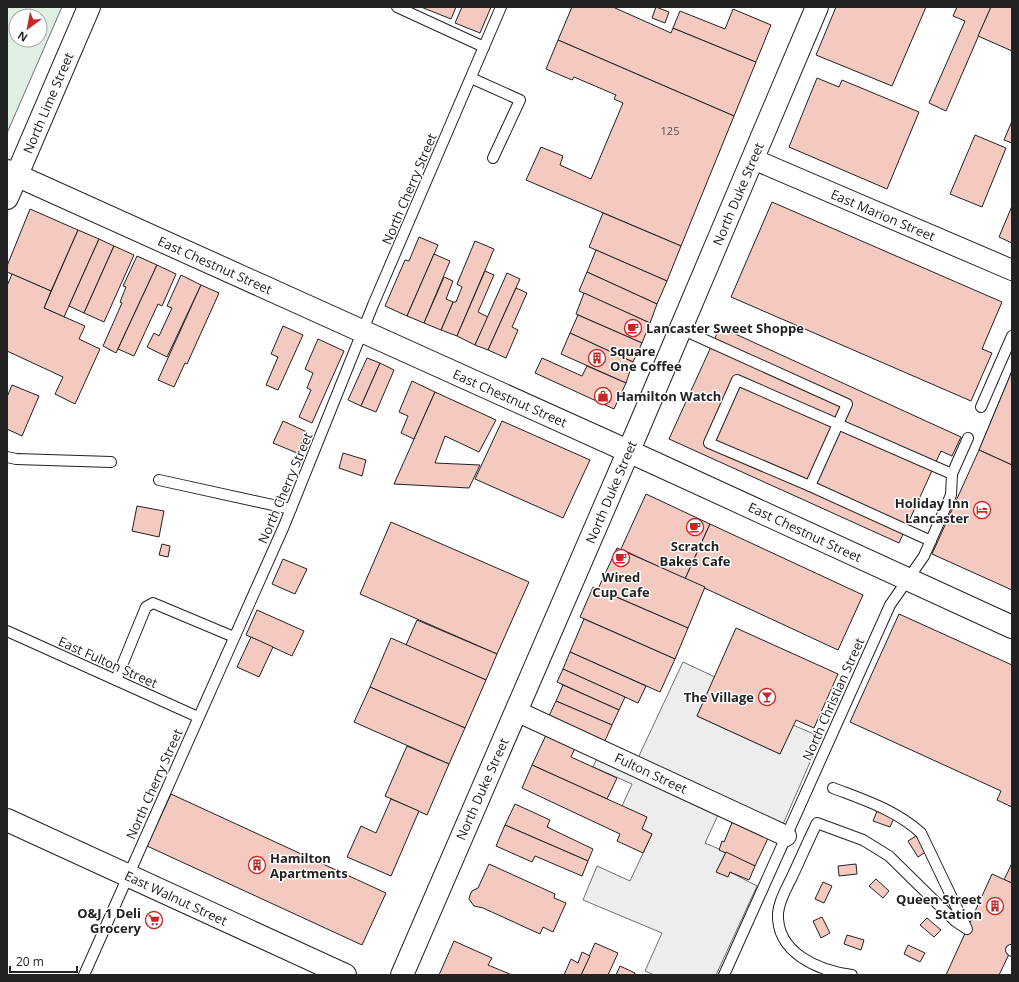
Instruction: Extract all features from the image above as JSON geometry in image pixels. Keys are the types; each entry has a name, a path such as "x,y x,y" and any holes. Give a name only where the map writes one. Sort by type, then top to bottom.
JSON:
{"main road":[{"name":"North Lime Street","path":"7,198 12,173 89,7"},
{"name":"North Duke Street","path":"402,975 629,452 817,7"},
{"name":"East Chestnut Street","path":"12,173 1012,627"},
{"name":"East Walnut Street","path":"7,820 345,975"}],"street":[{"name":"East Marion Street","path":"753,159 1012,270"},
{"name":"Fulton Street","path":"516,711 786,836"}],"lane":[{"path":"397,7 409,9 484,47"},
{"name":"North Cherry Street","path":"84,975 291,509 363,332 501,7"},
{"path":"471,78 520,100 493,158"},
{"path":"680,329 847,404 810,486"},
{"path":"981,407 1012,336"},
{"path":"931,542 810,486 710,443 737,380 952,474"},
{"name":"North Christian Street","path":"724,975 890,605 924,556 931,542 951,496 952,474 968,438"},
{"path":"7,457 16,459 111,462"},
{"path":"159,480 291,509"},
{"path":"116,680 146,607 153,603 234,636"},
{"name":"East Fulton Street","path":"7,631 198,718"},
{"path":"833,788 881,806 908,821 921,832 967,929 955,921 889,856 863,840 817,823 782,899 778,912 779,925 784,938 792,950 804,960 834,973 852,975"}],"green space":[{"path":"7,7 62,7 48,39 48,8 8,8 8,48 44,48 7,133"}],"shaded area":[{"path":"683,662 715,677 697,716 780,754 793,725 821,737 777,838 719,813 705,843 726,852 717,871 730,872 757,886 716,975 654,975 645,971 662,933 583,900 597,866 630,881 652,834 642,829 622,806 632,784 593,767 604,743 638,758"}],"building":[{"path":"421,7 456,7 451,19"},
{"path":"462,7 491,7 480,33 455,23"},
{"path":"572,7 613,7 671,33 673,28 756,62 734,116 558,40"},
{"path":"656,7 669,12 665,23 652,18"},
{"path":"836,7 926,7 892,86 816,55"},
{"path":"957,7 991,7 946,111 929,103 965,21 953,16"},
{"path":"991,7 1012,7 1012,51 978,36"},
{"path":"733,9 771,25 756,62 673,28 680,11 725,29"},
{"path":"558,40 734,116 681,246 526,180 541,147 563,156 560,165 591,179 623,103 614,99 616,95 574,77 572,80 546,69"},
{"path":"817,78 839,87 842,80 919,112 887,189 789,147"},
{"path":"1012,121 1012,143 1004,140"},
{"path":"975,135 1006,148 982,207 950,194"},
{"path":"772,202 1002,302 982,349 992,353 971,401 731,297"},
{"path":"1012,206 1012,243 999,237"},
{"path":"30,209 78,230 51,291 7,272 7,266"},
{"path":"603,213 681,246 667,281 589,247"},
{"path":"78,230 99,239 64,317 44,308"},
{"path":"419,237 438,245 407,316 385,306 405,260 409,261"},
{"path":"99,239 114,246 84,313 69,306"},
{"path":"475,241 494,249 457,336 441,330 453,302 456,302 462,287 457,284"},
{"path":"114,246 134,255 104,322 84,313"},
{"path":"596,250 667,281 657,304 587,272"},
{"path":"434,254 450,261 424,323 407,316"},
{"path":"137,256 157,265 116,353 103,346 122,303 120,302 126,287 123,286"},
{"path":"157,265 176,274 162,306 158,304 134,356 118,349"},
{"path":"485,271 494,275 478,312 488,317 475,345 457,336"},
{"path":"587,272 657,304 650,323 579,291"},
{"path":"507,273 520,279 488,350 475,345"},
{"path":"12,274 51,291 44,308 85,326 79,339 100,349 75,404 55,394 63,377 7,351 7,286"},
{"path":"181,275 201,285 167,357 147,347 154,333 159,336 172,308 167,306"},
{"path":"444,277 453,281 446,299 453,302 441,330 424,323"},
{"path":"201,285 219,293 187,364 185,363 174,387 158,380"},
{"path":"516,288 527,293 512,327 518,330 506,358 488,350"},
{"path":"584,293 650,323 642,343 576,314"},
{"path":"578,315 642,343 633,362 570,333"},
{"path":"283,326 303,335 278,390 266,385 278,357 271,354"},
{"path":"720,327 961,437 952,456 941,451 899,543 669,439"},
{"name":"Square One Coffee","path":"570,333 633,362 626,383 561,354"},
{"path":"318,339 344,351 312,423 299,417 311,390 307,388 313,373 305,369"},
{"path":"367,358 380,363 361,406 348,400"},
{"name":"Hamilton Watch","path":"542,358 582,376 587,366 626,383 614,409 535,373"},
{"path":"380,363 394,370 376,412 361,406"},
{"path":"1012,371 1012,465 979,450"},
{"path":"1012,371 1012,465 979,450"},
{"path":"412,381 435,392 414,439 401,433 408,416 399,412"},
{"path":"12,385 39,396 22,436 7,429 7,397"},
{"path":"435,392 496,420 479,452 445,436 435,463 480,465 469,488 394,484"},
{"path":"283,421 307,432 297,453 273,443"},
{"path":"502,421 590,460 563,518 475,479"},
{"name":"Holiday Inn Lancaster","path":"979,450 1012,465 1012,590 932,554"},
{"path":"343,453 366,460 362,476 339,468"},
{"path":"646,494 710,524 685,579 621,549"},
{"path":"137,506 164,511 159,537 132,531"},
{"path":"391,522 529,582 497,654 360,594"},
{"path":"710,524 863,595 838,650 685,579"},
{"path":"162,544 170,546 168,557 159,555"},
{"path":"617,548 705,587 688,628 598,589"},
{"path":"283,559 307,569 295,594 272,584"},
{"path":"593,587 688,628 675,659 580,617"},
{"path":"257,610 304,631 292,656 246,635"},
{"path":"899,614 1012,665 1012,807 997,800 1001,791 850,722"},
{"path":"584,619 675,659 660,692 570,652"},
{"path":"417,620 497,654 486,680 406,645"},
{"name":"The Village","path":"736,628 838,674 814,728 796,720 780,754 697,716"},
{"path":"251,637 273,647 259,677 237,667"},
{"path":"391,638 486,680 465,728 370,687"},
{"path":"570,652 646,686 638,703 563,669"},
{"path":"563,669 625,697 619,710 557,682"},
{"path":"563,685 619,710 612,725 556,701"},
{"path":"370,687 465,728 449,764 354,722"},
{"path":"556,701 612,725 604,743 548,718"},
{"path":"546,735 575,748 571,757 617,778 607,799 532,765"},
{"path":"407,746 449,764 427,815 385,796"},
{"path":"532,765 647,817 642,829 652,834 643,853 617,841 620,834 522,788"},
{"name":"Hamilton Apartments","path":"171,794 386,893 362,945 147,846"},
{"path":"391,799 419,811 391,876 347,857 361,826 376,833"},
{"path":"515,804 550,820 547,827 593,849 588,861 505,825"},
{"path":"877,811 894,818 890,827 873,821"},
{"path":"734,818 770,834 755,866 719,850"},
{"path":"505,825 588,861 582,876 535,856 532,862 496,846"},
{"path":"916,836 927,851 918,857 908,841"},
{"path":"726,852 755,866 749,880 730,872 728,877 716,872"},
{"path":"1012,863 1012,883 1004,880"},
{"path":"489,864 555,894 554,898 566,903 553,932 543,927 540,934 483,908 474,906 469,899 470,895 472,891 478,888"},
{"path":"856,864 857,874 839,876 838,866"},
{"name":"Queen Street Station","path":"992,874 1012,883 1012,948 999,975 946,975"},
{"path":"876,879 889,891 883,898 869,886"},
{"path":"823,882 832,886 824,903 815,899"},
{"path":"822,917 830,933 821,938 813,921"},
{"path":"927,918 941,930 934,937 920,925"},
{"path":"847,935 864,940 861,950 844,944"},
{"path":"454,941 492,958 488,965 512,975 439,975"},
{"path":"595,943 618,953 608,975 581,975"},
{"path":"908,945 925,953 920,962 904,954"},
{"path":"582,952 590,956 581,975 564,975 571,959 578,963"},
{"path":"620,966 635,973 634,975 616,975"}],"place":[{"name":"Lancaster Sweet Shoppe","path":"633,328"},
{"name":"Square One Coffee","path":"597,358"},
{"name":"Hamilton Watch","path":"603,396"},
{"name":"Holiday Inn Lancaster","path":"982,510"},
{"name":"Scratch Bakes Cafe","path":"695,527"},
{"name":"Wired Cup Cafe","path":"621,558"},
{"name":"The Village","path":"767,697"},
{"name":"Hamilton Apartments","path":"257,865"},
{"name":"Queen Street Station","path":"995,906"},
{"name":"O&J 1 Deli Grocery","path":"154,920"}]}
